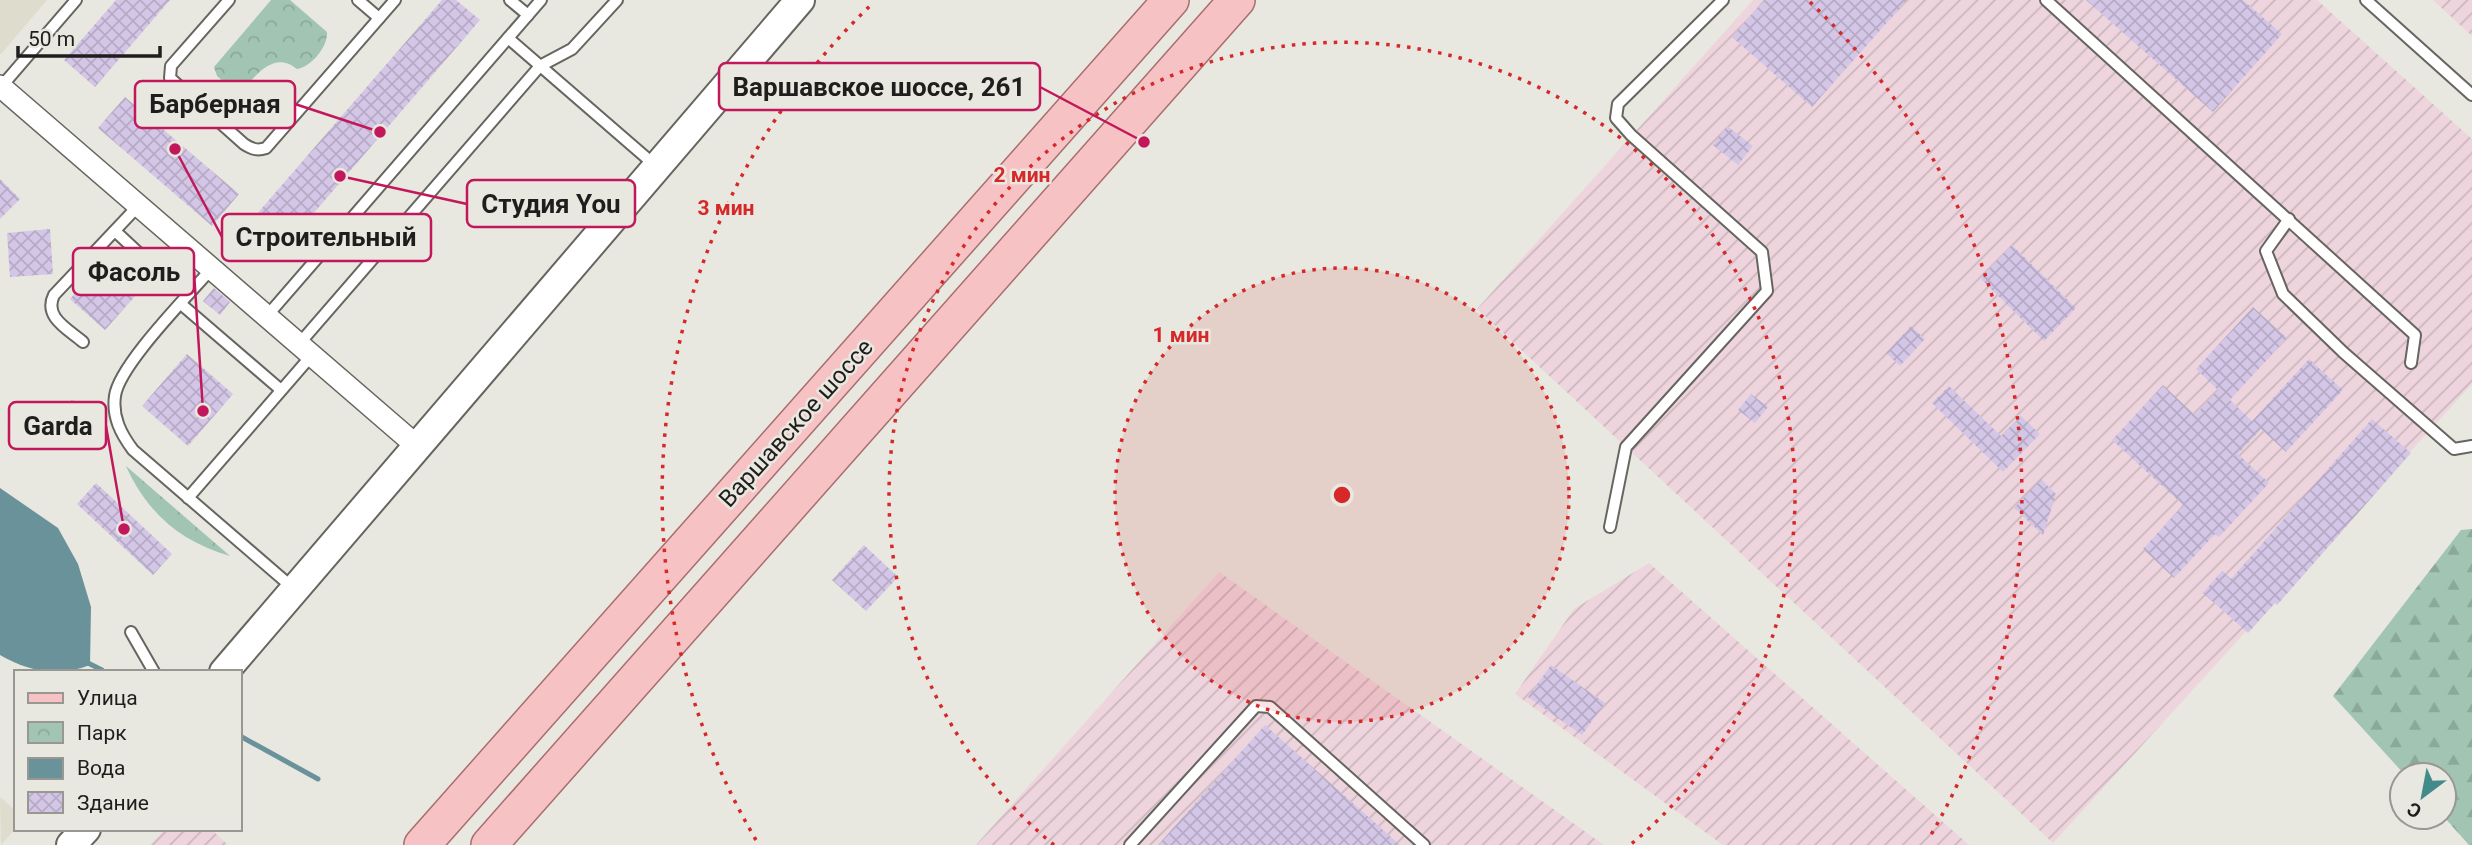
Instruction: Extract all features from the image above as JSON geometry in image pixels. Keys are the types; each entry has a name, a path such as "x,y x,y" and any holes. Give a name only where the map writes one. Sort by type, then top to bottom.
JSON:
{"main road":[{"name":"Варшавское шоссе","path":"422,845 1171,0"},
{"name":"Варшавское шоссе","path":"489,845 1237,0"}],"street":[{"path":"226,670 800,0"},
{"path":"2,90 418,447"},
{"path":"71,845 84,831"}],"lane":[{"path":"2,90 76,0"},
{"path":"229,0 171,66 170,78 253,150 266,148 395,0"},
{"path":"358,0 379,18"},
{"path":"510,0 528,15"},
{"path":"267,316 541,0"},
{"path":"188,498 281,390 306,349 540,66 572,49 617,0"},
{"path":"1610,527 1626,447 1767,291 1762,252 1631,135 1616,118 1618,104 1723,0"},
{"path":"2046,0 2415,335 2412,363"},
{"path":"2366,0 2472,94"},
{"path":"508,38 657,167"},
{"path":"83,342 55,318 49,304 54,295 139,205"},
{"path":"2289,219 2266,251 2283,294 2344,353 2454,449 2472,446"},
{"path":"115,230 158,271"},
{"path":"212,268 130,363 119,381 115,396 115,414 122,436 133,450 296,590"},
{"path":"181,304 281,390"},
{"path":"131,632 153,670"},
{"path":"1130,845 1256,706 1270,707 1423,845"}],"shaded area":[{"path":"0,0 47,0 1,54 0,54"},
{"path":"1753,0 2317,0 2472,139 2472,384 2053,843 1477,309"},
{"path":"2433,0 2472,0 2472,36"},
{"path":"1649,563 1969,845 1723,845 1515,694 1574,609"},
{"path":"1219,572 1604,845 976,845"},
{"path":"0,797 14,809 14,830 1,845"},
{"path":"163,831 213,831 228,845 150,845"}],"green space":[{"path":"271,0 290,0 327,32 325,44 308,64 297,69 281,62 273,63 259,72 242,91 235,92 217,76 214,67"},
{"path":"71,400 96,407 100,432 87,429 78,423 72,413"},
{"path":"126,466 230,556 196,543 168,523 144,498"},
{"path":"2472,529 2472,845 2456,831 2458,761 2392,761 2333,696 2461,530"}],"water":[{"path":"0,488 58,528 78,564 91,607 90,665 72,670 38,670 0,655"}],"building":[{"path":"116,0 170,0 95,87 64,60"},
{"path":"442,0 456,0 480,20 288,243 256,215"},
{"path":"1764,0 1907,0 1812,107 1732,37"},
{"path":"2086,0 2243,0 2282,34 2213,112"},
{"path":"125,97 239,194 212,226 98,128"},
{"path":"1727,126 1753,146 1738,165 1713,145"},
{"path":"0,179 20,199 0,219"},
{"path":"50,229 53,274 10,277 7,233"},
{"path":"2012,245 2076,308 2044,341 1980,278"},
{"path":"102,263 137,294 105,330 70,299"},
{"path":"214,288 230,302 220,315 203,301"},
{"path":"2253,307 2287,338 2230,400 2252,421 2309,359 2343,390 2286,452 2261,429 2238,454 2269,483 2219,537 2215,534 2174,578 2143,549 2183,505 2112,440 2163,385 2195,415 2218,390 2196,369"},
{"path":"1911,326 1925,339 1900,366 1886,353"},
{"path":"187,354 233,394 188,446 142,406"},
{"path":"1949,386 2001,436 2021,416 2040,434 2003,472 1932,403"},
{"path":"1751,394 1768,407 1755,423 1738,410"},
{"path":"2372,419 2411,453 2277,605 2275,603 2248,633 2203,593 2222,571 2231,579"},
{"path":"2041,479 2056,494 2043,535 2014,508"},
{"path":"96,483 172,554 153,575 77,504"},
{"path":"864,545 898,577 866,611 832,580"},
{"path":"1551,665 1605,703 1582,735 1528,697"},
{"path":"1265,725 1400,845 1158,845"}],"waterway":[{"path":"86,662 102,670"},
{"path":"242,737 318,779"}],"place":[{"name":"Барберная","path":"380,132"},
{"name":"Варшавское шоссе, 261","path":"1144,142"},
{"name":"Строительный","path":"175,149"},
{"name":"Студия You","path":"340,176"},
{"name":"Фасоль","path":"203,411"},
{"name":"Garda","path":"124,529"}]}
